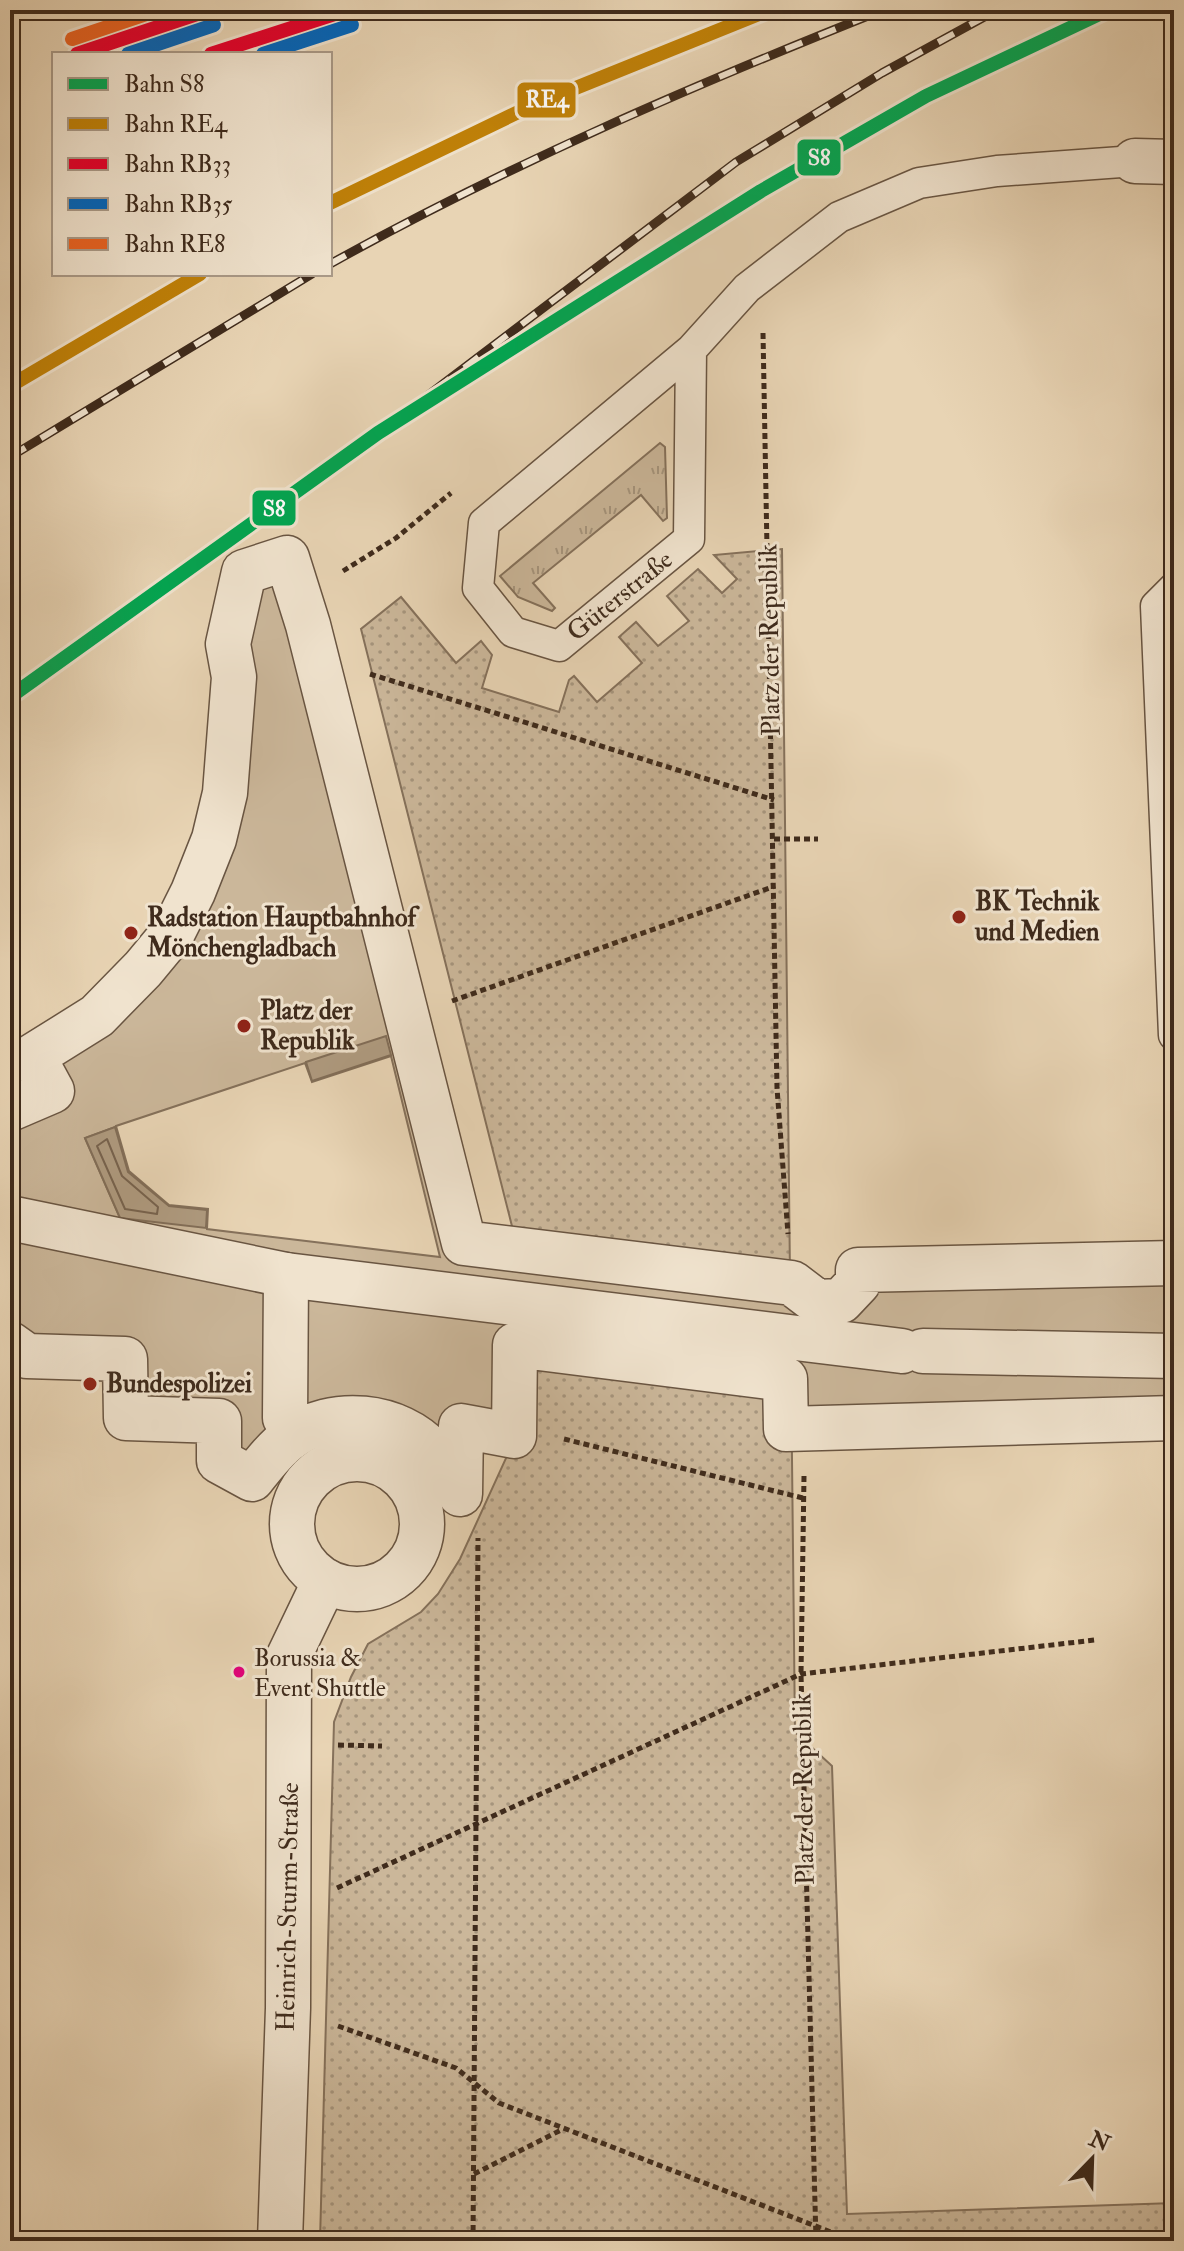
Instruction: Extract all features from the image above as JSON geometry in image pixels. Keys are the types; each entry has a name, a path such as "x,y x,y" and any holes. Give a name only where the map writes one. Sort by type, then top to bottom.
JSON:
{"street":[{"path":"10,1109 52,1091 33,1056 97,1016 172,934 214,839 225,793 234,677 228,644 244,572 287,558 308,625 464,1243 792,1283 817,1302 841,1301 858,1283 858,1270 1174,1263"},
{"path":"10,1218 286,1275 913,1351 1174,1356"},
{"path":"285,1418 286,1275"},
{"path":"796,1337 804,1427"},
{"path":"10,1344 27,1356 125,1359 126,1418 219,1421 219,1461 252,1479 291,1436 316,1425 349,1417 383,1421 411,1433 434,1452 460,1494 461,1426 514,1436 515,1345 785,1379 786,1429 1174,1418"},
{"name":"Heinrich-Sturm-Straße","path":"280,2241 288,2008 289,1656 325,1581"}],"lane":[{"name":"Güterstraße","path":"691,350 689,539 559,646 513,632 478,588 484,523 691,350 747,288 839,217 919,183 997,171 1155,162"},
{"path":"1174,588 1156,606 1174,1035"}],"path":[{"name":"Platz der Republik","path":"747,288 764,337 777,1088 792,1283"},
{"path":"368,673 774,800"},
{"path":"774,839 818,839"},
{"path":"450,1001 775,886"},
{"path":"515,1427 803,1498"},
{"name":"Platz der Republik","path":"804,1427 801,1674 816,2241"},
{"path":"473,2241 478,1525"},
{"path":"289,1911 801,1674 1095,1640"},
{"path":"288,2008 456,2068 499,2103 816,2223 854,2241"},
{"path":"474,2174 562,2129"}],"green space":[{"path":"660,443 665,447 667,518 663,521 641,495 533,583 555,608 552,611 518,597 500,576"},
{"path":"782,549 795,1732 832,1766 847,2214 1174,2203 1174,2241 320,2241 334,1722 368,1644 421,1612 438,1594 460,1559 512,1445 516,1242 361,629 401,597 456,663 481,641 492,655 482,688 559,712 569,680 574,676 597,702 642,663 619,637 636,622 658,646 689,621 667,596 698,569 722,593 737,579 714,555"},
{"name":"Platz der Republik","path":"287,558 464,1243 792,1283 858,1283 1174,1263 1174,1418 823,1428 784,1379 516,1345 514,1436 479,1430 460,1494 349,1417 252,1479 218,1421 126,1418 125,1359 10,1344 10,1109 33,1056 193,892 242,593","holes":["391,1056 440,1257 207,1229 208,1209 169,1205 129,1171 116,1126 305,1063 312,1082","115,1127 128,1171 169,1206 206,1210 120,1218 85,1138"]}],"water":[{"path":"386,1036 391,1055 312,1081 306,1062"},
{"path":"115,1127 128,1172 169,1206 207,1210 206,1228 120,1218 85,1138"}],"railway":[{"path":"332,263 465,193 602,128 883,10"},
{"path":"378,433 736,162 882,73 997,10"},
{"path":"10,457 309,276"}],"rail line":[{"name":"RE8","path":"72,39 158,10"},
{"name":"RB33","path":"83,52 209,10"},
{"name":"RB33","path":"217,52 347,10"},
{"name":"RE4","path":"332,202 531,106 769,10"},
{"name":"S8","path":"10,697 378,433 761,191 926,96 1108,10"},
{"name":"RB35","path":"134,52 214,25"},
{"name":"RB35","path":"269,52 352,25"},
{"name":"RE4","path":"10,386 197,276"}],"place":[{"name":"BK Technik und Medien","path":"959,917"},
{"name":"Radstation Hauptbahnhof Mönchengladbach","path":"131,933"},
{"name":"Platz der Republik","path":"244,1026"},
{"name":"Bundespolizei","path":"90,1384"},
{"name":"Borussia & Event Shuttle","path":"239,1672"}]}
